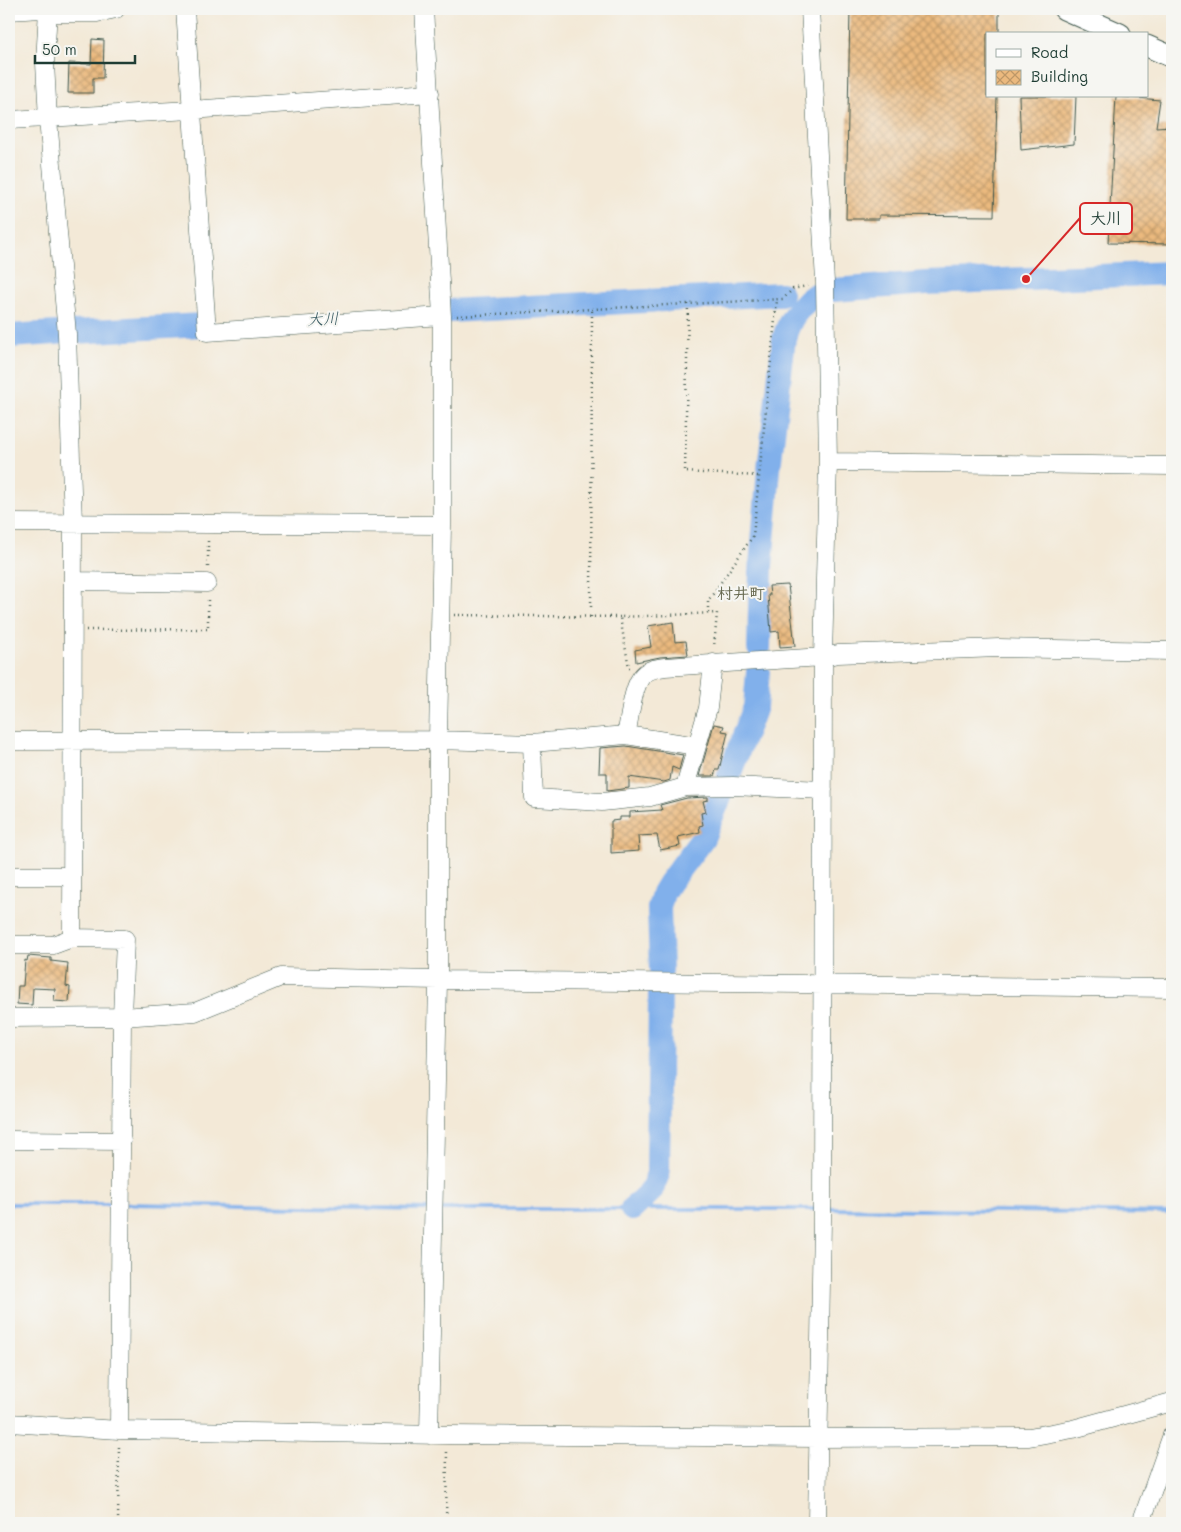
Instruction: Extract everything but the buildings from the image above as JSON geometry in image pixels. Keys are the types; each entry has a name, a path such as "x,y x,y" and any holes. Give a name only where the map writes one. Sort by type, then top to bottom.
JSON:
{"main road":[{"path":"1064,9 1116,32"},
{"path":"1148,46 1172,57"}],"street":[{"path":"9,11 45,10 97,13 116,9"},
{"path":"184,9 207,332 442,316"},
{"path":"424,9 442,316 438,980 429,1435"},
{"path":"810,9 825,282 828,462 823,657 822,1220 817,1523"},
{"path":"45,10 48,118 67,334 73,523 72,938"},
{"path":"9,120 191,110 430,93"},
{"path":"828,462 1172,466"},
{"path":"9,523 442,525"},
{"path":"73,580 208,583"},
{"path":"626,735 635,692 642,676 652,669 713,663 823,657 838,654 998,648 1172,651"},
{"path":"686,787 708,708 713,663"},
{"path":"9,741 438,740 532,743 626,735 697,746"},
{"path":"532,743 534,798 602,802 650,797 686,787 732,786 823,790"},
{"path":"14,876 72,876"},
{"path":"9,945 53,945 72,938 125,939 122,1017 119,1430"},
{"path":"9,1018 122,1017 195,1012 281,977 1172,988"},
{"path":"9,1140 122,1141"},
{"path":"9,1424 119,1430 429,1435 818,1438 1029,1436 1073,1429 1172,1402"},
{"path":"1141,1523 1172,1435"}],"path":[{"path":"442,316 777,300 783,299 793,289 825,282"},
{"path":"708,613 708,601 753,536 777,300"},
{"path":"688,304 685,472 759,476"},
{"path":"591,617 592,309"},
{"path":"72,630 208,629 208,525"},
{"path":"440,615 620,617 717,613 713,663"},
{"path":"620,617 629,668 652,669"},
{"path":"118,1523 119,1430"},
{"path":"446,1523 447,1435"}],"waterway":[{"name":"大川","path":"834,290 926,283 1172,273"},
{"path":"448,311 781,294"},
{"path":"759,648 761,566 769,469 784,338 795,314 815,295"},
{"name":"大川","path":"75,332 202,325"},
{"name":"大川","path":"9,336 56,333"},
{"path":"729,775 755,707 758,672"},
{"path":"661,970 659,908 663,893 703,838 720,797"},
{"path":"632,1209 651,1191 658,1174 660,993"},
{"path":"9,1204 117,1204"},
{"path":"126,1204 429,1209"},
{"path":"438,1209 814,1209"},
{"path":"829,1209 1172,1213"}],"place":[{"name":"大川","path":"1026,279"}],"district":[{"name":"村井町","path":"741,592"}]}
